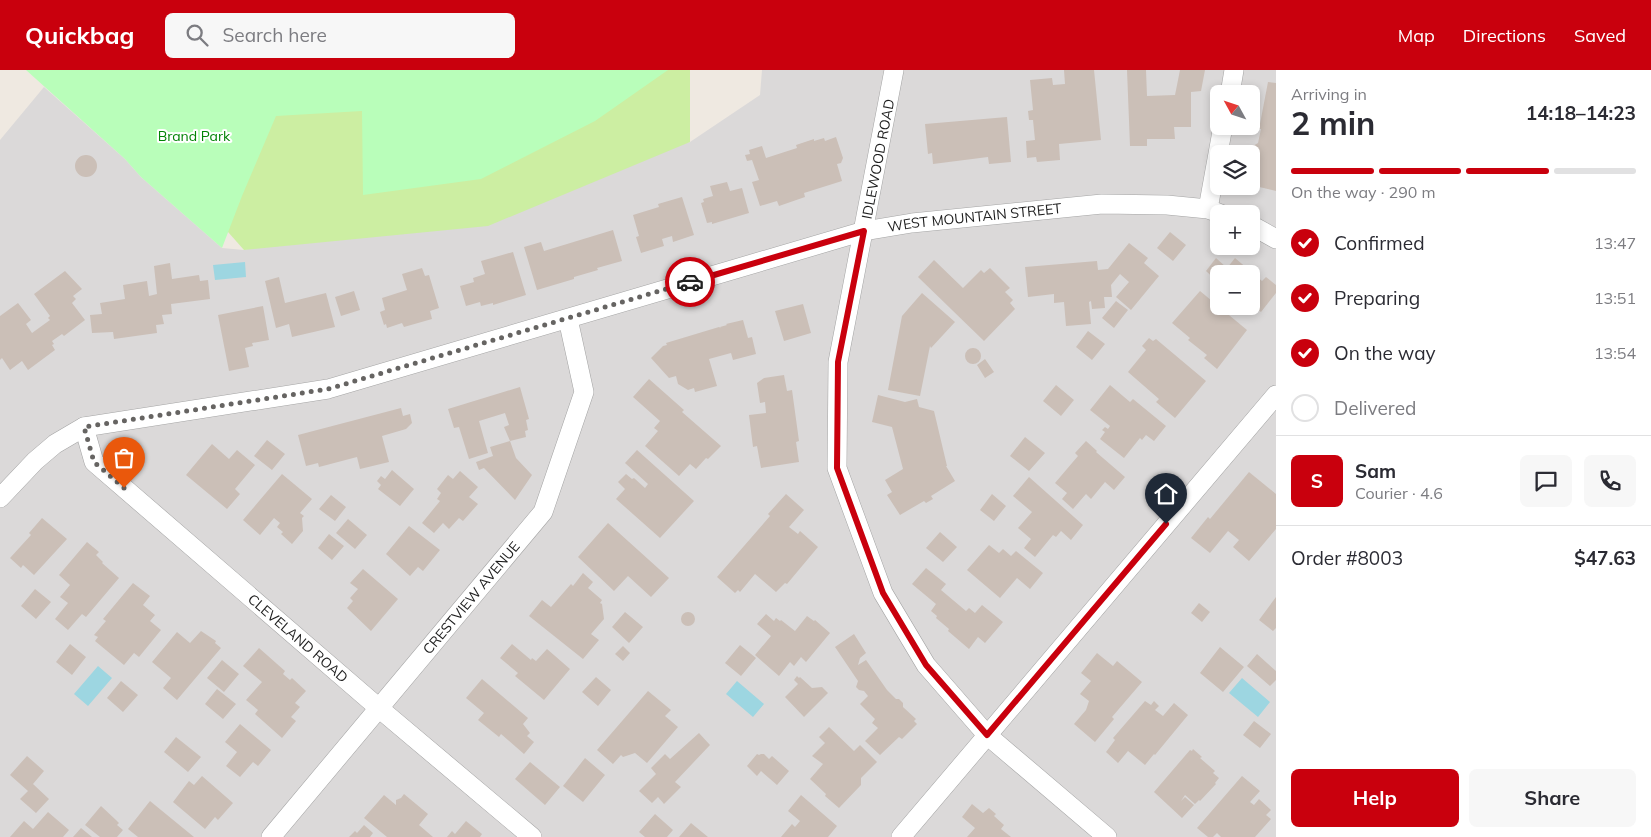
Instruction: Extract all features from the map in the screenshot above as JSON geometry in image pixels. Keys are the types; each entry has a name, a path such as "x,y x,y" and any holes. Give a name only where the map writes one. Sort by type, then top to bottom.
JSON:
{"street":[{"name":"IDLEWOOD ROAD","path":"894,70 838,362 837,468 883,593 926,665 987,735 1107,837"},
{"path":"1232,85 1234,70"},
{"path":"1215,205 1222,135"},
{"name":"WEST MOUNTAIN STREET","path":"0,498 35,461 55,444 84,427 328,389 864,231 912,222 1102,204 1167,205 1210,210"},
{"path":"1260,230 1276,238"},
{"name":"CRESTVIEW AVENUE","path":"271,837 544,512 584,392 568,319"},
{"path":"901,837 1273,404"},
{"name":"CLEVELAND ROAD","path":"84,427 94,462 380,709 532,837"}],"shaded area":[{"path":"762,70 1276,70 1276,837 0,837 0,140 44,87 125,159 141,177 222,248 244,250 690,142 760,95"}],"green space":[{"name":"Brand Park","path":"26,70 668,70 595,121 481,179 363,195 362,111 276,116 222,248 141,177 125,159"},
{"path":"127,70 690,70 690,142 488,226 244,250 118,108"}],"water":[{"path":"245,262 246,277 215,280 213,265"},
{"path":"98,666 112,678 88,706 74,694"},
{"path":"1242,678 1270,702 1258,717 1229,693"},
{"path":"737,681 764,704 753,717 726,694"}],"building":[{"path":"1064,70 1094,70 1101,140 1059,144 1060,160 1037,162 1036,157 1027,158 1026,141 1035,140 1033,120 1029,120 1028,111 1033,110 1030,80 1052,78 1053,85 1065,84"},
{"path":"1127,70 1146,70 1147,96 1175,95 1180,70 1205,70 1201,91 1191,92 1191,127 1174,127 1175,139 1147,139 1147,146 1130,146"},
{"path":"1268,82 1276,83 1276,191 1260,187 1260,145 1255,145 1258,143 1261,129 1260,124"},
{"path":"1007,117 1011,162 989,164 988,157 933,164 932,153 928,154 925,124"},
{"path":"836,137 843,158 841,163 837,164 842,181 804,193 805,197 779,206 777,201 760,206 752,182 759,180 752,160 747,161 745,155 750,154 749,150 762,146 766,158 797,148 796,145 814,139 814,141 824,138 825,141"},
{"path":"86,155 94,158 97,166 94,174 86,177 78,174 75,166 78,158"},
{"path":"727,182 730,191 742,188 749,213 712,224 712,222 707,223 701,203 704,202 703,199 713,196 710,186"},
{"path":"682,197 694,235 673,242 672,236 662,239 664,246 641,253 636,237 639,236 633,215 659,207 658,204"},
{"path":"613,230 622,261 597,268 598,270 574,277 574,279 537,290 524,247 541,242 544,251"},
{"path":"1170,232 1186,245 1173,261 1157,248"},
{"path":"1129,243 1148,258 1144,263 1159,276 1131,310 1116,297 1129,282 1120,274 1111,285 1112,297 1104,297 1105,308 1092,309 1091,301 1089,302 1091,324 1066,326 1064,302 1054,303 1054,294 1028,297 1025,267 1097,261 1098,270 1108,269"},
{"path":"513,252 526,295 493,305 493,303 481,306 480,302 466,306 460,286 474,282 473,278 485,274 481,261"},
{"path":"1216,258 1224,265 1211,265"},
{"path":"1235,258 1243,265 1229,265"},
{"path":"934,260 963,288 981,270 984,273 990,268 1010,288 1005,292 1013,300 1010,303 1015,309 984,341 918,277"},
{"path":"170,263 172,279 199,275 200,281 208,280 210,299 171,304 172,314 162,315 164,324 156,325 157,333 114,339 113,332 92,333 90,315 102,314 100,303 125,299 123,285 147,281 149,296 157,294 154,266"},
{"path":"1210,266 1210,275 1206,271"},
{"path":"422,268 425,276 429,275 439,308 430,311 432,319 404,327 402,323 387,328 386,324 384,325 380,312 385,310 382,298 407,290 402,274"},
{"path":"65,271 82,289 73,296 76,299 72,303 85,320 64,336 62,334 52,341 55,350 28,370 22,361 10,370 2,358 0,360 0,316 18,303 31,320 26,324 32,333 50,320 48,318 50,316 34,294"},
{"path":"279,277 285,303 326,293 335,327 292,337 289,324 276,328 265,281"},
{"path":"1266,277 1276,285 1276,293 1261,312 1260,279 1262,281"},
{"path":"354,291 360,310 341,316 335,297"},
{"path":"1200,291 1210,299 1210,315 1229,315 1247,330 1217,369 1204,358 1207,355 1188,340 1190,338 1172,323"},
{"path":"922,293 955,322 931,348 930,346 920,396 888,390 902,316"},
{"path":"1116,301 1128,310 1114,328 1102,318"},
{"path":"803,304 811,333 784,341 775,311"},
{"path":"263,306 269,340 252,343 253,346 245,348 249,367 229,371 218,315"},
{"path":"743,320 748,338 752,337 756,354 733,360 731,353 709,359 717,386 695,392 694,388 688,390 678,384 676,376 669,378 651,358 663,346 667,345 666,343"},
{"path":"1088,331 1105,344 1092,360 1076,347"},
{"path":"1149,338 1153,341 1156,339 1206,381 1175,418 1156,402 1159,399 1128,372 1146,350 1142,346"},
{"path":"973,348 981,356 973,364 965,356"},
{"path":"985,359 994,372 985,378 977,365"},
{"path":"784,375 787,391 792,390 799,441 796,442 799,462 761,468 757,446 753,447 749,415 766,413 765,402 760,403 757,383 764,378"},
{"path":"649,379 684,410 682,412 721,446 696,469 690,464 679,476 645,446 658,431 654,428 660,421 633,397"},
{"path":"1056,385 1074,400 1061,416 1043,401"},
{"path":"1110,385 1130,402 1133,399 1166,426 1154,441 1146,435 1142,440 1140,438 1124,458 1100,439 1105,432 1102,430 1105,427 1108,429 1110,426 1090,410"},
{"path":"520,387 529,419 526,420 528,430 525,431 526,437 510,441 504,427 509,425 505,413 479,421 488,453 469,459 459,427 454,428 448,409"},
{"path":"878,395 905,402 917,399 919,407 934,411 946,466 955,481 931,496 933,499 926,503 924,501 900,515 887,495 892,492 885,480 903,469 892,427 872,422"},
{"path":"401,408 403,416 410,414 412,423 406,429 382,436 389,462 360,469 357,457 319,467 318,463 306,466 298,435"},
{"path":"1025,437 1045,453 1029,471 1010,456"},
{"path":"267,440 285,454 272,470 254,456"},
{"path":"510,441 516,458 532,475 515,500 484,468 479,470 476,462 493,456 490,447"},
{"path":"1086,441 1125,477 1114,490 1105,482 1091,499 1086,494 1073,509 1062,499 1067,493 1055,483 1078,456 1075,453"},
{"path":"212,444 229,459 237,450 255,465 235,489 240,494 227,509 186,475"},
{"path":"637,450 694,501 660,538 616,499 625,489 618,482 626,474 632,479 634,478 645,488 648,484 625,463"},
{"path":"392,470 414,489 400,506 378,489 381,485 377,481 381,476 385,479"},
{"path":"460,471 478,487 469,497 478,504 463,521 459,518 449,529 443,523 434,533 422,523 440,501 437,499 441,493 437,489 448,475 453,479"},
{"path":"1249,472 1276,494 1276,529 1249,561 1233,547 1239,540 1228,531 1210,553 1191,538 1208,517 1210,519"},
{"path":"282,474 312,499 300,513 304,516 302,518 303,531 292,544 281,534 283,532 277,527 280,523 274,518 260,535 243,520"},
{"path":"1029,477 1083,525 1071,540 1061,531 1056,537 1053,535 1035,557 1024,548 1031,539 1018,528 1032,512 1013,496"},
{"path":"786,494 804,510 789,527 798,534 800,531 818,547 787,584 785,583 776,592 755,574 740,592 738,590 735,593 717,577 770,516 768,514"},
{"path":"992,494 1006,506 994,521 980,510"},
{"path":"331,495 346,507 335,521 319,509"},
{"path":"42,518 67,539 34,575 23,565 21,568 10,558 31,535 29,533"},
{"path":"348,519 367,535 355,549 336,533"},
{"path":"608,523 669,578 651,597 628,576 614,591 578,557"},
{"path":"409,526 440,550 423,571 418,567 410,576 386,554"},
{"path":"940,532 957,547 943,562 926,548"},
{"path":"329,534 344,546 332,560 318,548"},
{"path":"87,542 99,552 96,555 102,563 119,578 86,617 82,614 68,630 55,619 68,603 60,597 70,585 59,575"},
{"path":"989,545 999,553 1003,549 1011,556 1016,551 1043,573 1030,589 1017,578 1000,598 967,570"},
{"path":"926,568 946,584 941,590 966,611 969,608 975,613 982,605 1003,622 985,643 978,637 969,649 936,618 937,616 931,611 936,604 912,584"},
{"path":"363,569 398,599 371,631 347,608 353,601 350,598 358,589 350,583"},
{"path":"583,573 593,582 588,588 602,600 600,603 602,604 604,619 591,634 599,640 583,659 529,616 542,600 551,607 571,584 573,586"},
{"path":"133,583 150,596 143,605 155,615 150,621 161,630 139,657 134,653 124,665 95,641 98,637 94,635 106,621 103,619"},
{"path":"35,589 51,602 36,619 21,606"},
{"path":"1276,597 1276,628 1273,631 1259,620"},
{"path":"1199,603 1210,612 1202,622 1191,613"},
{"path":"625,612 643,627 629,643 612,627"},
{"path":"688,612 693,614 695,619 693,624 688,626 683,624 681,619 683,614"},
{"path":"766,614 774,621 776,618 781,620 795,631 807,616 815,620 830,633 806,662 801,657 794,666 790,662 779,676 755,655 771,636 757,624"},
{"path":"201,631 216,641 215,643 221,648 177,700 163,688 171,678 152,662 177,632 190,643"},
{"path":"854,634 866,653 860,658 858,665 866,660 887,690 903,703 903,707 916,719 914,721 917,724 902,739 899,737 880,755 865,741 878,728 872,723 875,719 860,704 868,696 864,691 856,687 858,681 835,647"},
{"path":"70,644 86,657 72,675 56,662"},
{"path":"512,644 531,660 532,658 536,661 547,649 570,669 544,700 515,676 518,673 500,658"},
{"path":"740,645 756,658 741,676 725,663"},
{"path":"623,646 630,653 623,661 615,654"},
{"path":"1220,647 1244,667 1223,692 1200,673"},
{"path":"259,648 285,671 283,674 290,680 292,678 306,691 295,703 300,707 291,717 296,721 282,738 255,714 258,710 246,700 262,682 243,666"},
{"path":"1097,653 1113,666 1117,661 1142,682 1112,717 1114,719 1095,742 1074,724 1086,710 1089,701 1080,694 1091,681 1081,673"},
{"path":"1257,654 1276,671 1276,680 1270,686 1247,666"},
{"path":"222,660 239,674 224,692 207,678"},
{"path":"797,676 812,688 822,687 828,693 804,717 785,697 798,684 794,680"},
{"path":"596,677 611,690 598,706 582,692"},
{"path":"482,679 528,718 523,724 530,733 527,736 534,742 524,754 501,734 499,737 478,720 484,713 466,698"},
{"path":"121,681 138,695 123,712 107,698"},
{"path":"217,689 236,704 223,719 205,704"},
{"path":"648,691 671,710 665,716 678,727 647,763 635,753 623,757 621,755 613,764 597,750"},
{"path":"1145,701 1151,705 1154,701 1159,706 1155,710 1163,716 1174,703 1188,715 1145,765 1128,751 1118,763 1106,752 1115,740 1113,738"},
{"path":"1254,721 1271,734 1260,748 1243,735"},
{"path":"240,724 271,750 258,766 253,762 240,777 226,766 237,752 225,742"},
{"path":"829,727 854,751 860,745 877,762 861,778 861,785 839,808 810,779 823,764 812,756 825,743 819,737"},
{"path":"699,733 710,745 675,782 681,787 664,804 658,797 652,803 639,791 656,774 651,768 665,754 670,759"},
{"path":"176,737 201,757 188,772 164,752"},
{"path":"1193,749 1215,771 1213,773 1219,778 1216,784 1195,804 1185,795 1181,801 1185,797 1194,805 1182,818 1154,792 1190,750 1192,751"},
{"path":"757,754 764,754 769,759 772,756 789,771 777,785 761,771 757,776 747,766"},
{"path":"27,756 44,771 33,784 49,799 36,813 20,799 28,791 10,775"},
{"path":"585,758 605,775 583,802 563,786"},
{"path":"530,762 560,787 545,805 515,779"},
{"path":"202,776 233,803 218,820 215,817 205,829 173,802 189,781 194,785"},
{"path":"1242,776 1260,791 1250,802 1254,805 1259,799 1271,810 1266,815 1271,819 1255,837 1221,837 1217,833 1213,837 1208,837 1197,828"},
{"path":"404,794 428,814 419,825 433,837 387,837 364,818 384,795 396,805 396,800"},
{"path":"801,795 837,826 828,837 781,837 792,824 795,827 800,821 788,811"},
{"path":"150,801 194,837 138,837 128,829"},
{"path":"972,804 983,813 989,808 996,814 994,816 1004,825 1001,829 1011,837 967,837 975,828 962,817"},
{"path":"101,806 119,823 117,825 123,830 117,837 100,837 85,825"},
{"path":"48,812 69,830 63,837 10,837 24,821 33,829"},
{"path":"655,814 673,830 667,837 645,837 639,832"},
{"path":"466,821 482,834 480,837 447,837 452,831 455,834"},
{"path":"691,823 708,837 679,837"},
{"path":"364,825 373,833 370,837 349,837 355,831 357,833"},
{"path":"81,828 92,837 73,837"}],"way so far":[{"path":"124,488 94,462 84,427 328,389 690,282"}],"route":[{"path":"690,282 864,231 838,362 837,468 883,593 926,665 987,735 1166,524"}]}
